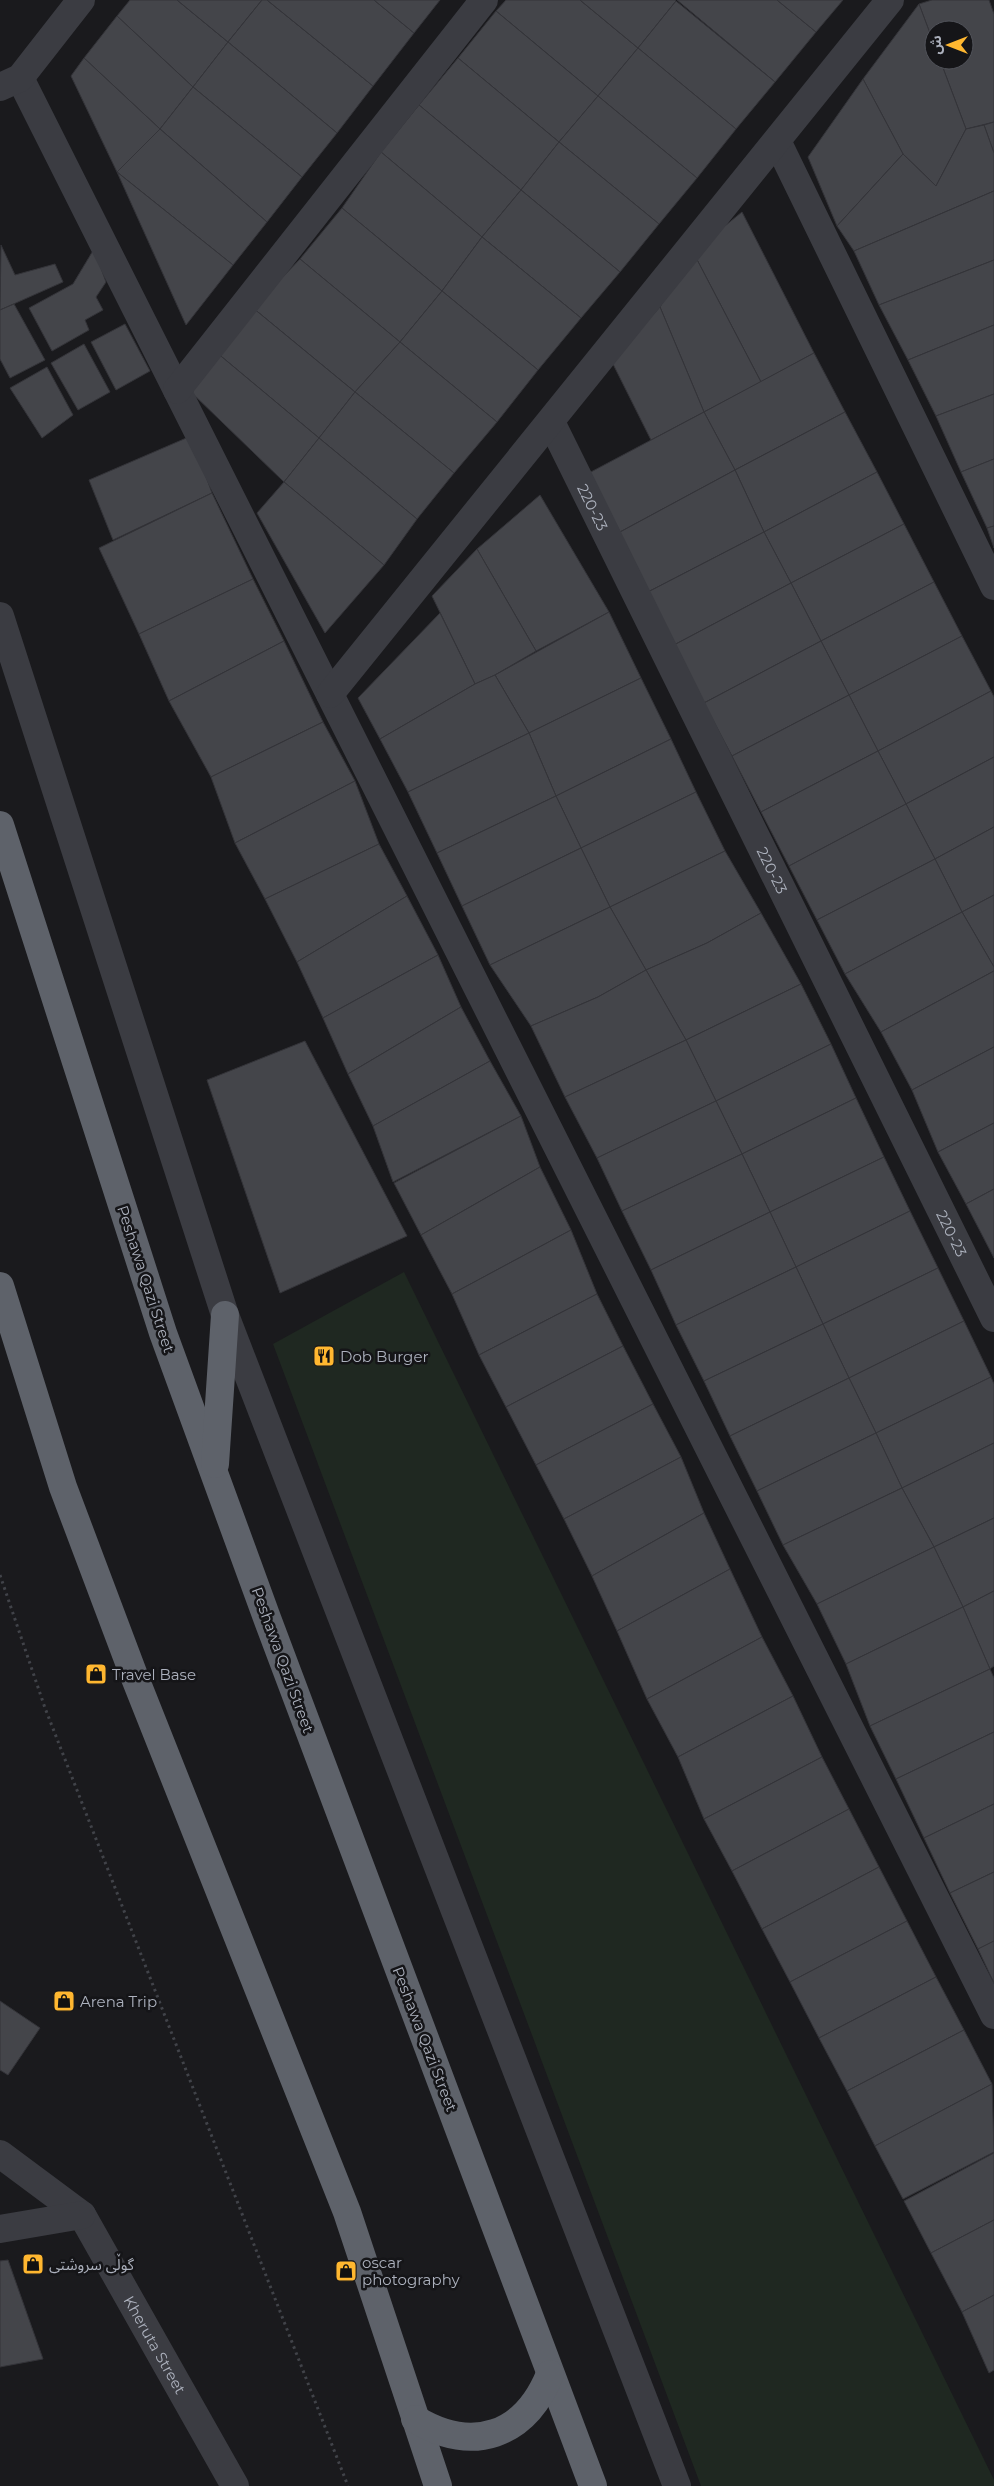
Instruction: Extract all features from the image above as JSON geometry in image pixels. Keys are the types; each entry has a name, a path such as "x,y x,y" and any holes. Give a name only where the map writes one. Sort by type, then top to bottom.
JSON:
{"highway":[{"name":"Peshawa Qazi Street","path":"0,825 163,1333 593,2486"},
{"path":"0,1286 63,1487 133,1673 346,2212 438,2486"},
{"path":"214,1473 225,1315"},
{"path":"415,2420 433,2430 454,2436 475,2438 496,2433 515,2424 531,2410 543,2393 550,2374"}],"street":[{"path":"81,0 10,83 177,390 994,2015"},
{"path":"177,390 484,0"},
{"path":"330,694 890,0"},
{"path":"777,141 994,586"},
{"name":"220-23","path":"551,422 994,1318"},
{"path":"0,616 225,1315 677,2486"},
{"name":"Kheruta Street","path":"0,2154 82,2215 235,2486"},
{"path":"0,2229 82,2215"}],"path":[{"path":"0,1575 49,1717 348,2486"}],"shaded area":[{"path":"404,1272 994,2480 994,2486 701,2486 273,1344"}],"building":[{"path":"130,0 177,0 228,42 193,87 117,16"},
{"path":"177,0 262,0 228,42"},
{"path":"262,0 267,0 373,86 337,133 228,42"},
{"path":"267,0 374,0 414,33 373,86"},
{"path":"374,0 440,0 414,33"},
{"path":"506,0 580,0 638,48 598,96 496,11"},
{"path":"580,0 675,0 676,1 638,48"},
{"path":"677,0 777,0 816,32 775,82"},
{"path":"777,0 843,0 816,32"},
{"path":"932,0 989,0 994,14 994,122 966,129 944,70 974,70 974,20 925,20 919,4"},
{"path":"676,1 775,82 736,129 638,48"},
{"path":"919,4 925,20 924,70 944,70 966,129 936,186 903,154 863,79"},
{"path":"496,11 598,96 559,142 458,58"},
{"path":"117,16 193,87 160,129 84,58"},
{"path":"228,42 337,133 302,177 193,87"},
{"path":"638,48 736,129 697,178 598,96"},
{"path":"84,58 160,129 117,172 71,76"},
{"path":"458,58 559,142 521,190 419,105"},
{"path":"863,79 903,154 837,226 808,157"},
{"path":"193,87 302,177 267,222 160,129"},
{"path":"598,96 697,178 659,224 559,142"},
{"path":"419,105 521,190 482,237 381,152"},
{"path":"994,122 994,153 984,125"},
{"path":"984,125 994,153 994,191 854,251 837,226 903,154 936,186 966,129"},
{"path":"160,129 267,222 233,265 117,172"},
{"path":"559,142 659,224 620,272 521,190"},
{"path":"381,152 482,237 442,291 342,208"},
{"path":"117,172 233,265 186,325"},
{"path":"521,190 620,272 581,318 482,237"},
{"path":"994,191 994,260 879,305 854,251"},
{"path":"342,208 442,291 400,342 300,259"},
{"path":"742,212 814,353 761,382 693,252"},
{"path":"482,237 581,318 538,370 442,291"},
{"path":"1,245 15,275 55,264 63,282 0,310"},
{"path":"94,249 106,282 96,297 103,310 85,320 89,330 52,351 29,308 73,284"},
{"path":"693,252 761,382 704,412 660,307"},
{"path":"300,259 400,342 355,392 253,308"},
{"path":"994,260 994,325 908,360 879,305"},
{"path":"442,291 538,370 497,422 400,342"},
{"path":"14,304 45,360 10,378 0,359 0,310"},
{"path":"660,307 704,412 651,440 611,360"},
{"path":"253,308 355,392 319,438 216,352"},
{"path":"125,324 150,371 116,390 91,342"},
{"path":"994,325 994,394 936,416 908,360"},
{"path":"400,342 497,422 454,473 355,392"},
{"path":"84,344 110,392 78,410 51,363"},
{"path":"216,352 319,438 284,482 192,393"},
{"path":"814,353 845,412 735,470 704,412"},
{"path":"47,367 73,415 42,438 10,388"},
{"path":"355,392 454,473 417,519 319,438"},
{"path":"994,394 994,459 961,472 936,416"},
{"path":"704,412 735,470 620,532 589,473"},
{"path":"845,412 877,472 764,532 735,470"},
{"path":"191,436 212,493 113,540 89,480"},
{"path":"319,438 417,519 384,565 284,482"},
{"path":"994,459 994,526 987,528 961,472"},
{"path":"735,470 764,532 646,593 620,532"},
{"path":"877,472 904,524 791,583 764,532"},
{"path":"284,482 384,565 325,633 257,513"},
{"path":"212,493 253,579 139,634 99,548"},
{"path":"540,495 609,612 536,651 477,549"},
{"path":"904,524 934,582 821,641 791,583"},
{"path":"994,526 994,548 987,528"},
{"path":"764,532 791,583 674,645 646,593"},
{"path":"477,549 536,651 495,675 475,684 432,596"},
{"path":"253,579 284,641 169,701 139,634"},
{"path":"934,582 962,636 849,695 821,641"},
{"path":"791,583 821,641 704,703 674,645"},
{"path":"609,612 641,678 529,733 495,675"},
{"path":"440,613 475,684 380,739 358,698"},
{"path":"962,636 991,691 878,751 849,695"},
{"path":"284,641 323,722 211,777 169,701"},
{"path":"821,641 849,695 732,756 704,703"},
{"path":"495,675 529,733 408,792 380,739 475,684"},
{"path":"641,678 671,739 556,796 529,733"},
{"path":"991,691 994,697 994,757 906,804 878,751"},
{"path":"849,695 878,751 761,812 732,756"},
{"path":"323,722 355,781 235,843 211,777"},
{"path":"529,733 556,796 437,853 408,792"},
{"path":"671,739 696,792 581,848 556,796"},
{"path":"878,751 906,804 789,866 761,812"},
{"path":"994,757 994,827 935,859 906,804"},
{"path":"355,781 379,844 265,899 235,843"},
{"path":"696,792 725,851 610,907 581,848"},
{"path":"556,796 581,848 462,906 437,853"},
{"path":"906,804 935,859 817,920 789,866"},
{"path":"994,827 994,895 962,912 935,859"},
{"path":"379,844 407,896 297,962 265,899"},
{"path":"581,848 610,907 490,965 462,906"},
{"path":"725,851 761,913 707,943 646,970 610,907"},
{"path":"935,859 962,912 845,974 817,920"},
{"path":"994,895 994,967 962,912"},
{"path":"407,896 438,955 323,1018 297,962"},
{"path":"610,907 646,970 598,997 531,1026 490,965"},
{"path":"962,912 994,967 994,971 881,1032 845,974"},
{"path":"761,913 801,984 686,1040 646,970 707,943"},
{"path":"438,955 461,1007 348,1074 323,1018"},
{"path":"646,970 686,1040 565,1097 531,1026 598,997"},
{"path":"994,971 994,1047 912,1090 881,1032"},
{"path":"801,984 831,1044 716,1101 686,1040"},
{"path":"461,1007 490,1061 373,1126 348,1074"},
{"path":"686,1040 716,1101 597,1158 565,1097"},
{"path":"305,1041 407,1236 280,1293 207,1080"},
{"path":"831,1044 856,1098 742,1154 716,1101"},
{"path":"994,1047 994,1123 938,1152 912,1090"},
{"path":"490,1061 521,1116 393,1182 373,1126"},
{"path":"856,1098 884,1157 770,1212 742,1154"},
{"path":"716,1101 742,1154 622,1211 597,1158"},
{"path":"521,1116 540,1167 421,1235 394,1183"},
{"path":"994,1123 994,1189 966,1204 938,1152"},
{"path":"742,1154 770,1212 651,1270 622,1211"},
{"path":"884,1157 910,1211 796,1267 770,1212"},
{"path":"540,1167 571,1230 452,1294 421,1235"},
{"path":"994,1189 994,1258 966,1204"},
{"path":"910,1211 938,1268 823,1324 796,1267"},
{"path":"770,1212 796,1267 676,1325 651,1270"},
{"path":"571,1230 597,1294 479,1355 452,1294"},
{"path":"796,1267 823,1324 704,1381 676,1325"},
{"path":"938,1268 964,1321 849,1378 823,1324"},
{"path":"597,1294 623,1346 506,1407 479,1355"},
{"path":"964,1321 991,1377 876,1433 849,1378"},
{"path":"823,1324 849,1378 730,1436 704,1381"},
{"path":"623,1346 653,1404 536,1465 506,1407"},
{"path":"991,1377 994,1384 994,1443 902,1488 876,1433"},
{"path":"849,1378 876,1433 757,1491 730,1436"},
{"path":"653,1404 681,1457 564,1519 536,1465"},
{"path":"876,1433 902,1488 783,1545 757,1491"},
{"path":"994,1443 994,1518 934,1547 902,1488"},
{"path":"681,1457 704,1513 592,1576 564,1519"},
{"path":"902,1488 934,1547 817,1604 783,1545"},
{"path":"704,1513 730,1569 617,1631 592,1576"},
{"path":"994,1518 994,1591 963,1607 934,1547"},
{"path":"934,1547 963,1607 846,1664 817,1604"},
{"path":"730,1569 762,1637 647,1699 617,1631"},
{"path":"994,1591 994,1666 990,1669 963,1607"},
{"path":"963,1607 990,1669 870,1726 846,1664"},
{"path":"762,1637 793,1696 678,1757 647,1699"},
{"path":"990,1669 994,1678 994,1732 896,1779 870,1726"},
{"path":"793,1696 822,1757 704,1819 678,1757"},
{"path":"994,1732 994,1804 924,1838 896,1779"},
{"path":"822,1757 849,1809 732,1871 704,1819"},
{"path":"994,1804 994,1872 950,1893 924,1838"},
{"path":"849,1809 879,1867 762,1929 732,1871"},
{"path":"879,1867 907,1921 790,1982 762,1929"},
{"path":"994,1872 994,1941 978,1949 950,1893"},
{"path":"907,1921 936,1977 819,2038 790,1982"},
{"path":"994,1941 994,1983 978,1949"},
{"path":"936,1977 964,2030 847,2091 819,2038"},
{"path":"0,2001 40,2028 8,2075 0,2070"},
{"path":"964,2030 992,2084 875,2146 847,2091"},
{"path":"992,2084 994,2152 903,2199 875,2146"},
{"path":"994,2153 994,2220 931,2253 904,2201"},
{"path":"994,2220 994,2295 962,2312 931,2253"},
{"path":"8,2260 43,2359 0,2367 0,2261"},
{"path":"994,2295 994,2370 989,2373 962,2312"}],"place":[{"name":"Dob Burger","path":"324,1356"},
{"name":"Travel Base","path":"96,1674"},
{"name":"Arena Trip","path":"64,2001"},
{"name":"گوڵی سروشتی","path":"33,2264"},
{"name":"oscar photography","path":"346,2271"}]}
